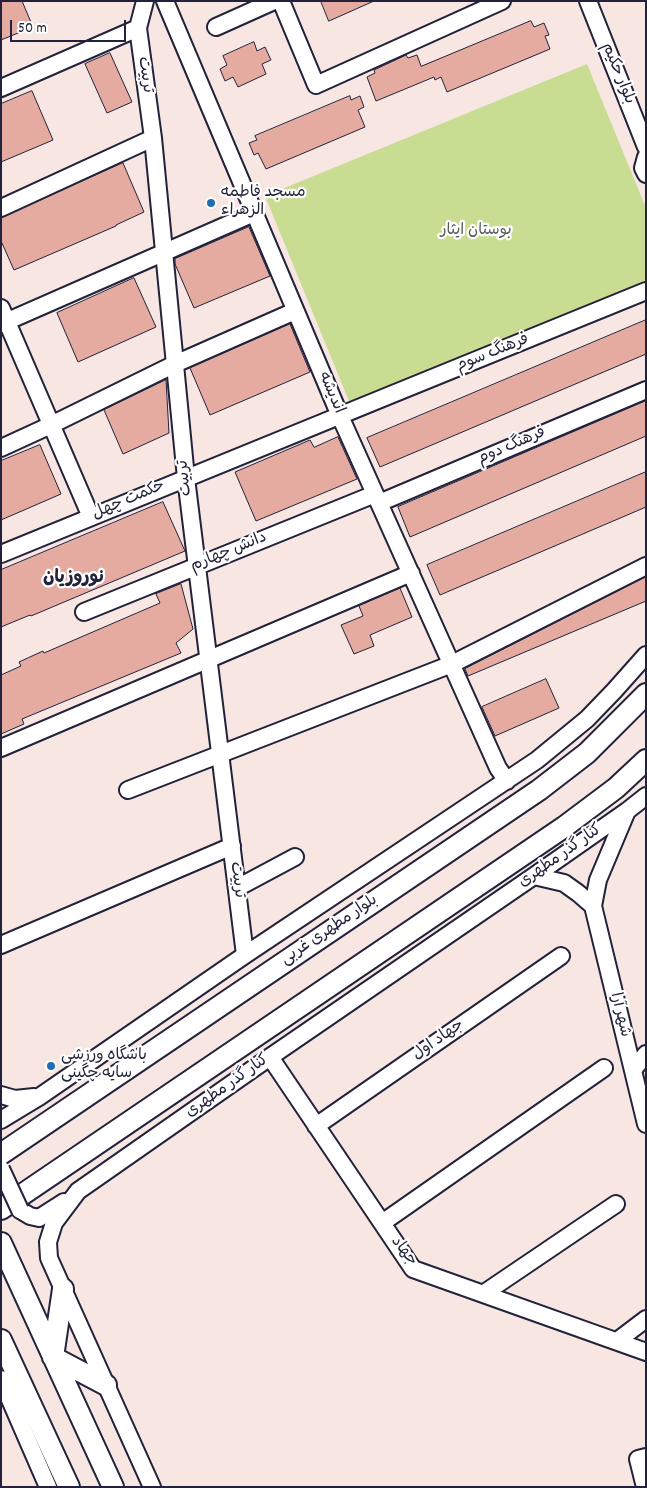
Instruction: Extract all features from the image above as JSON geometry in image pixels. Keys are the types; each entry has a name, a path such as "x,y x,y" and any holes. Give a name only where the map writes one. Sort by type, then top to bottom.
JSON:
{"main road":[{"name":"بلوار مطهری غربی","path":"1,1154 539,790 587,753 646,694"},
{"path":"11,1210 564,827 616,788 646,760"},
{"path":"1,1243 112,1487"},
{"path":"53,1357 63,1289"},
{"path":"1,1340 69,1487"},
{"path":"53,1357 106,1385"},
{"path":"1,1372 35,1412"}],"street":[{"name":"تربیت","path":"145,1 138,28 153,138 174,364 196,566 245,955"},
{"name":"اندیشه","path":"165,1 340,416 498,768 507,781"},
{"path":"216,27 274,1"},
{"path":"281,1 316,85 437,30 474,7 502,1"},
{"name":"بلوار حکیم","path":"588,1 646,147"},
{"path":"1,88 138,28"},
{"path":"1,208 153,138"},
{"path":"646,157 643,168 646,174"},
{"path":"91,517 3,318 164,253 254,213"},
{"name":"فرهنگ سوم","path":"340,416 646,291"},
{"path":"1,448 174,364 296,311"},
{"name":"فرهنگ دوم","path":"377,499 646,390"},
{"name":"حکمت چهل","path":"1,554 340,416"},
{"name":"دانش چهارم","path":"84,612 196,566 377,499"},
{"path":"128,790 452,664 646,566"},
{"path":"1,748 411,572"},
{"path":"1,1120 39,1097 245,955 537,760 587,719 646,655"},
{"name":"کنار گذر مطهری","path":"152,1487 49,1258 48,1242 54,1223 78,1192 270,1057 534,876 646,796"},
{"path":"593,906 598,880 627,811"},
{"path":"1,945 232,846"},
{"path":"237,888 296,857"},
{"path":"534,876 564,883 593,906"},
{"name":"شهر آرا","path":"593,906 646,1124"},
{"name":"جهاد اول","path":"316,1126 561,956"},
{"path":"633,1070 646,1054"},
{"name":"جهاد","path":"270,1057 413,1268 646,1352"},
{"path":"382,1224 604,1068"},
{"path":"1,1095 14,1099 39,1097"},
{"path":"1,1169 11,1210 30,1216 39,1218 78,1192"},
{"path":"483,1294 616,1204"},
{"path":"617,1342 646,1319"},
{"path":"1,1379 6,1405 48,1487"},
{"path":"645,1487 638,1459 646,1457"}],"green space":[{"name":"بوستان ایثار","path":"587,64 646,208 646,285 351,406 265,196"}],"building":[{"path":"1,1 22,1 33,27 1,40"},
{"path":"321,1 374,1 329,21"},
{"path":"531,21 534,27 544,23 549,35 545,36 550,49 447,92 441,77 435,80 434,77 376,101 367,77 375,73 374,70 406,55 408,58 417,55 421,66"},
{"path":"254,42 257,51 265,47 271,60 262,64 266,74 238,87 233,77 225,81 220,69 227,65 223,56"},
{"path":"110,53 132,102 107,113 85,64"},
{"path":"32,91 53,140 1,162 1,104"},
{"path":"350,96 351,100 360,96 364,107 358,110 365,127 266,169 258,153 254,155 249,143 257,140 255,136"},
{"path":"123,163 144,212 14,270 1,241 1,218"},
{"path":"249,227 270,276 194,308 175,264 175,259"},
{"path":"134,278 156,327 78,362 57,313"},
{"path":"646,320 646,354 380,467 367,438"},
{"path":"290,324 310,372 210,415 190,368"},
{"path":"166,380 169,433 123,454 104,410"},
{"path":"646,401 646,436 410,537 398,507"},
{"path":"338,437 357,479 256,521 235,472 310,440 314,447"},
{"path":"40,445 61,494 1,520 1,461"},
{"path":"646,472 646,507 440,595 427,565"},
{"path":"163,502 185,551 1,627 1,570"},
{"path":"646,577 646,601 468,676 465,669"},
{"path":"181,584 193,629 176,643 181,653 22,719 24,724 1,734 1,675 21,666 19,662 43,651 44,653 160,603 156,594"},
{"path":"400,588 412,617 370,635 374,646 354,654 341,625 363,616 359,606"},
{"path":"546,679 559,708 495,736 482,707"}],"place":[{"name":"مسجد فاطمه الزهراء","path":"211,203"},
{"name":"باشگاه ورزشى سايه چگينى","path":"51,1066"}],"district":[{"name":"نوروزیان","path":"74,580"}]}
